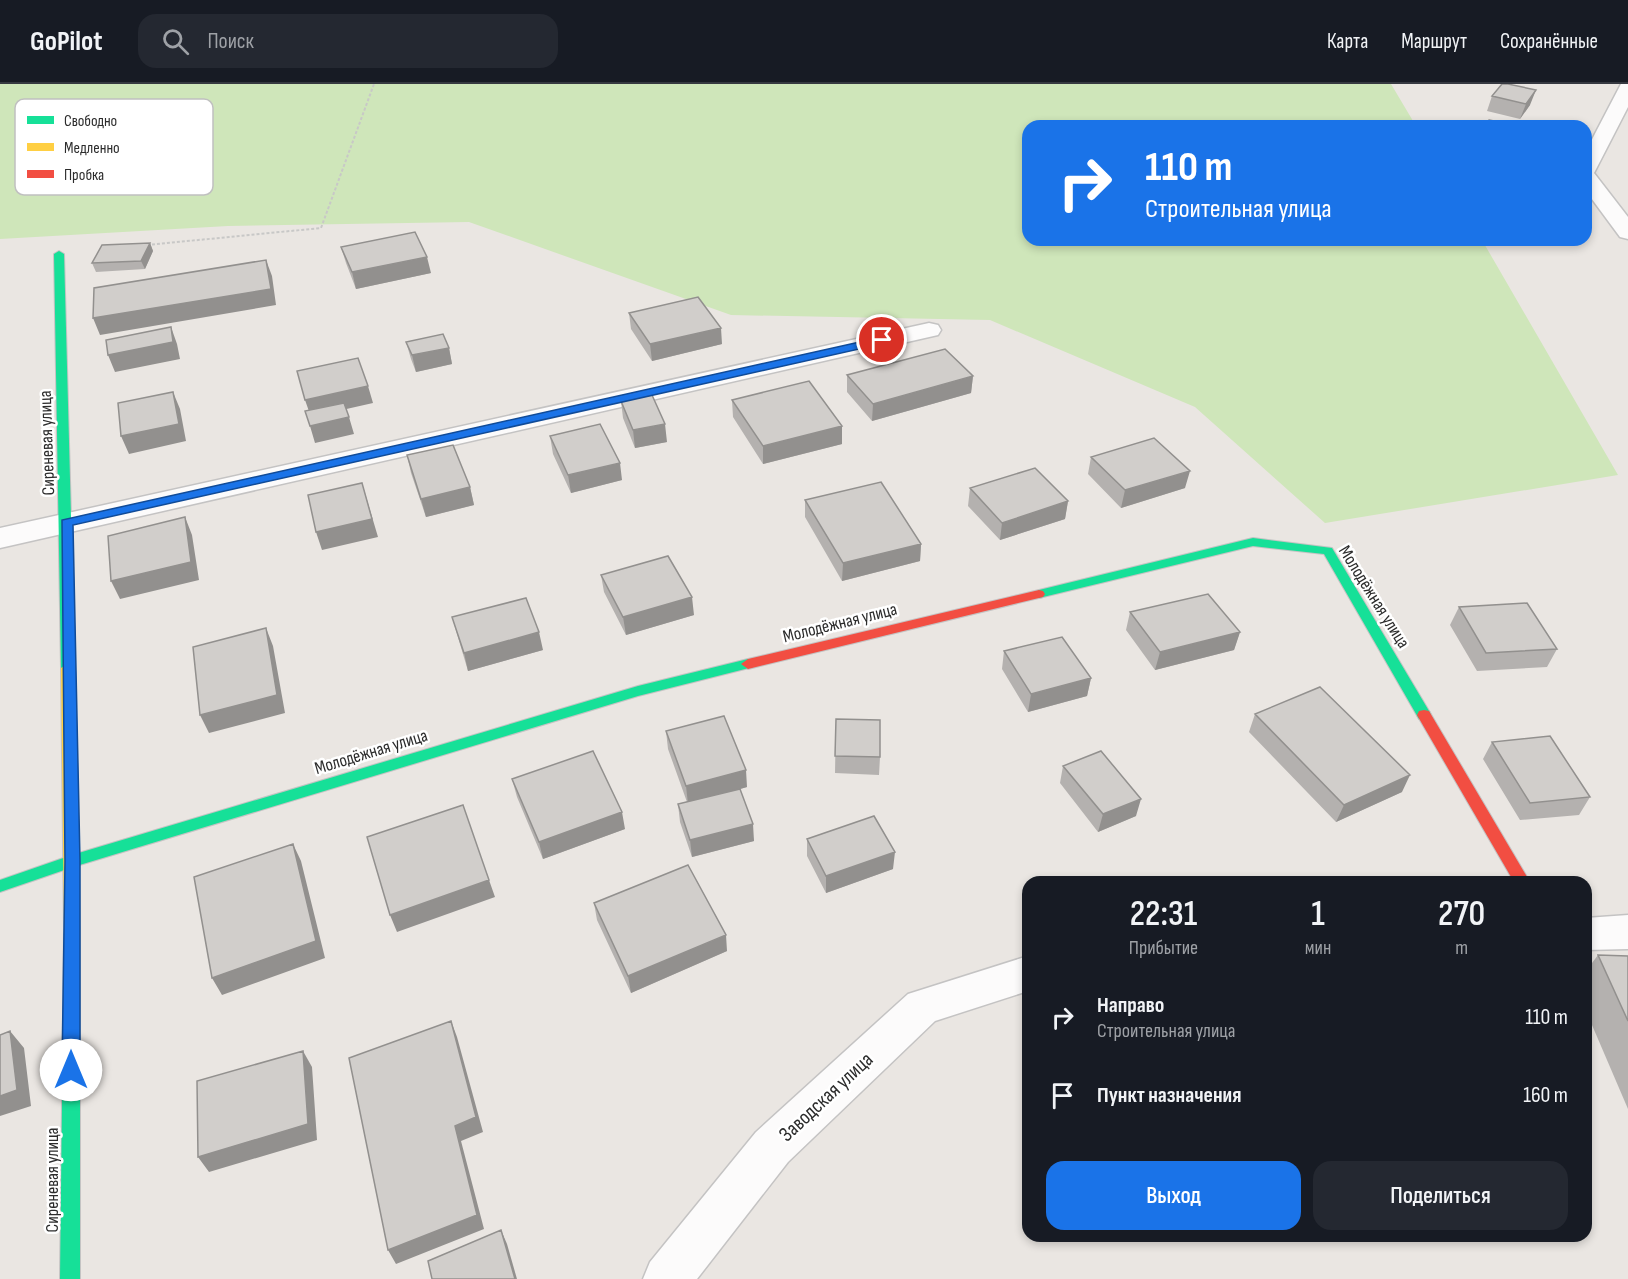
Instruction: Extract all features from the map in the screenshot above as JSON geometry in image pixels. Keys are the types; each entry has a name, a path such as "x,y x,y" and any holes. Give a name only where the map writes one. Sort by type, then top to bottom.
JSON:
{"street":[{"path":"1592,158 1628,88"},
{"path":"1592,185 1628,232"},
{"name":"Сиреневая улица","path":"59,254 67,523 72,861 70,1279"},
{"path":"0,538 928,330"},
{"name":"Молодёжная улица","path":"0,886 72,861 638,691 1253,542 1328,551 1518,876"},
{"path":"1592,933 1628,932"},
{"name":"Заводская улица","path":"667,1279 772,1147 922,1007 1022,975"}],"path":[{"path":"143,246 321,228 375,84"}],"green space":[{"path":"0,84 1391,84 1412,120 1022,120 1022,246 1485,246 1618,475 1325,523 1195,407 990,320 731,315 469,222 228,226 0,239"}],"building":[{"path":"1502,84 1536,90 1526,104 1492,96"},
{"path":"415,232 427,257 352,272 341,247"},
{"path":"150,243 141,261 92,263 102,245"},
{"path":"266,260 271,289 93,318 94,288"},
{"path":"698,297 721,328 650,344 629,313"},
{"path":"171,327 173,342 108,355 106,340"},
{"path":"443,334 449,348 412,355 406,342"},
{"path":"945,349 973,376 873,404 847,375"},
{"path":"358,358 368,386 305,400 297,371"},
{"path":"809,381 842,426 763,446 732,400"},
{"path":"173,392 179,424 121,436 118,403"},
{"path":"652,395 665,424 633,430 621,401"},
{"path":"344,403 349,417 310,426 305,411"},
{"path":"600,424 620,463 568,475 550,436"},
{"path":"1154,438 1190,471 1125,490 1091,457"},
{"path":"453,445 470,487 421,499 407,455"},
{"path":"1035,468 1068,501 1002,523 970,488"},
{"path":"881,482 921,544 843,563 805,500"},
{"path":"362,483 372,519 316,532 308,495"},
{"path":"185,517 191,562 111,581 108,536"},
{"path":"668,556 692,597 623,617 601,575"},
{"path":"1208,594 1240,632 1160,652 1130,612"},
{"path":"526,598 539,632 464,653 452,617"},
{"path":"1527,603 1557,649 1486,653 1459,607"},
{"path":"266,628 277,695 200,715 193,647"},
{"path":"1062,637 1091,678 1031,694 1004,651"},
{"path":"1320,687 1410,775 1344,805 1255,714"},
{"path":"724,716 746,770 686,786 666,731"},
{"path":"836,719 880,720 880,757 835,756"},
{"path":"1550,736 1590,797 1530,803 1492,742"},
{"path":"593,751 622,812 539,842 512,779"},
{"path":"1101,751 1141,799 1103,814 1063,766"},
{"path":"740,789 753,824 690,840 678,804"},
{"path":"463,805 489,880 390,915 367,837"},
{"path":"874,816 895,852 826,876 807,839"},
{"path":"293,844 316,941 212,978 194,877"},
{"path":"688,865 726,935 628,976 594,903"},
{"path":"1598,955 1628,956 1628,1021"},
{"path":"451,1021 476,1117 455,1126 477,1215 388,1250 349,1058"},
{"path":"10,1031 17,1090 0,1096 0,1035"},
{"path":"303,1051 308,1124 198,1157 197,1081"},
{"path":"501,1230 515,1279 432,1279 428,1261"}],"traffic: fast":[{"path":"59,254 68,668"},
{"path":"1039,594 1253,542 1328,551 1424,715"},
{"path":"0,886 72,861 638,691 748,664"},
{"path":"70,1279 72,928"}],"traffic: slow":[{"path":"68,668 72,928"}],"traffic: jam":[{"path":"748,664 1039,594"},
{"path":"1424,715 1518,876"}],"route":[{"path":"71,1070 72,861 67,523 882,340"}]}
